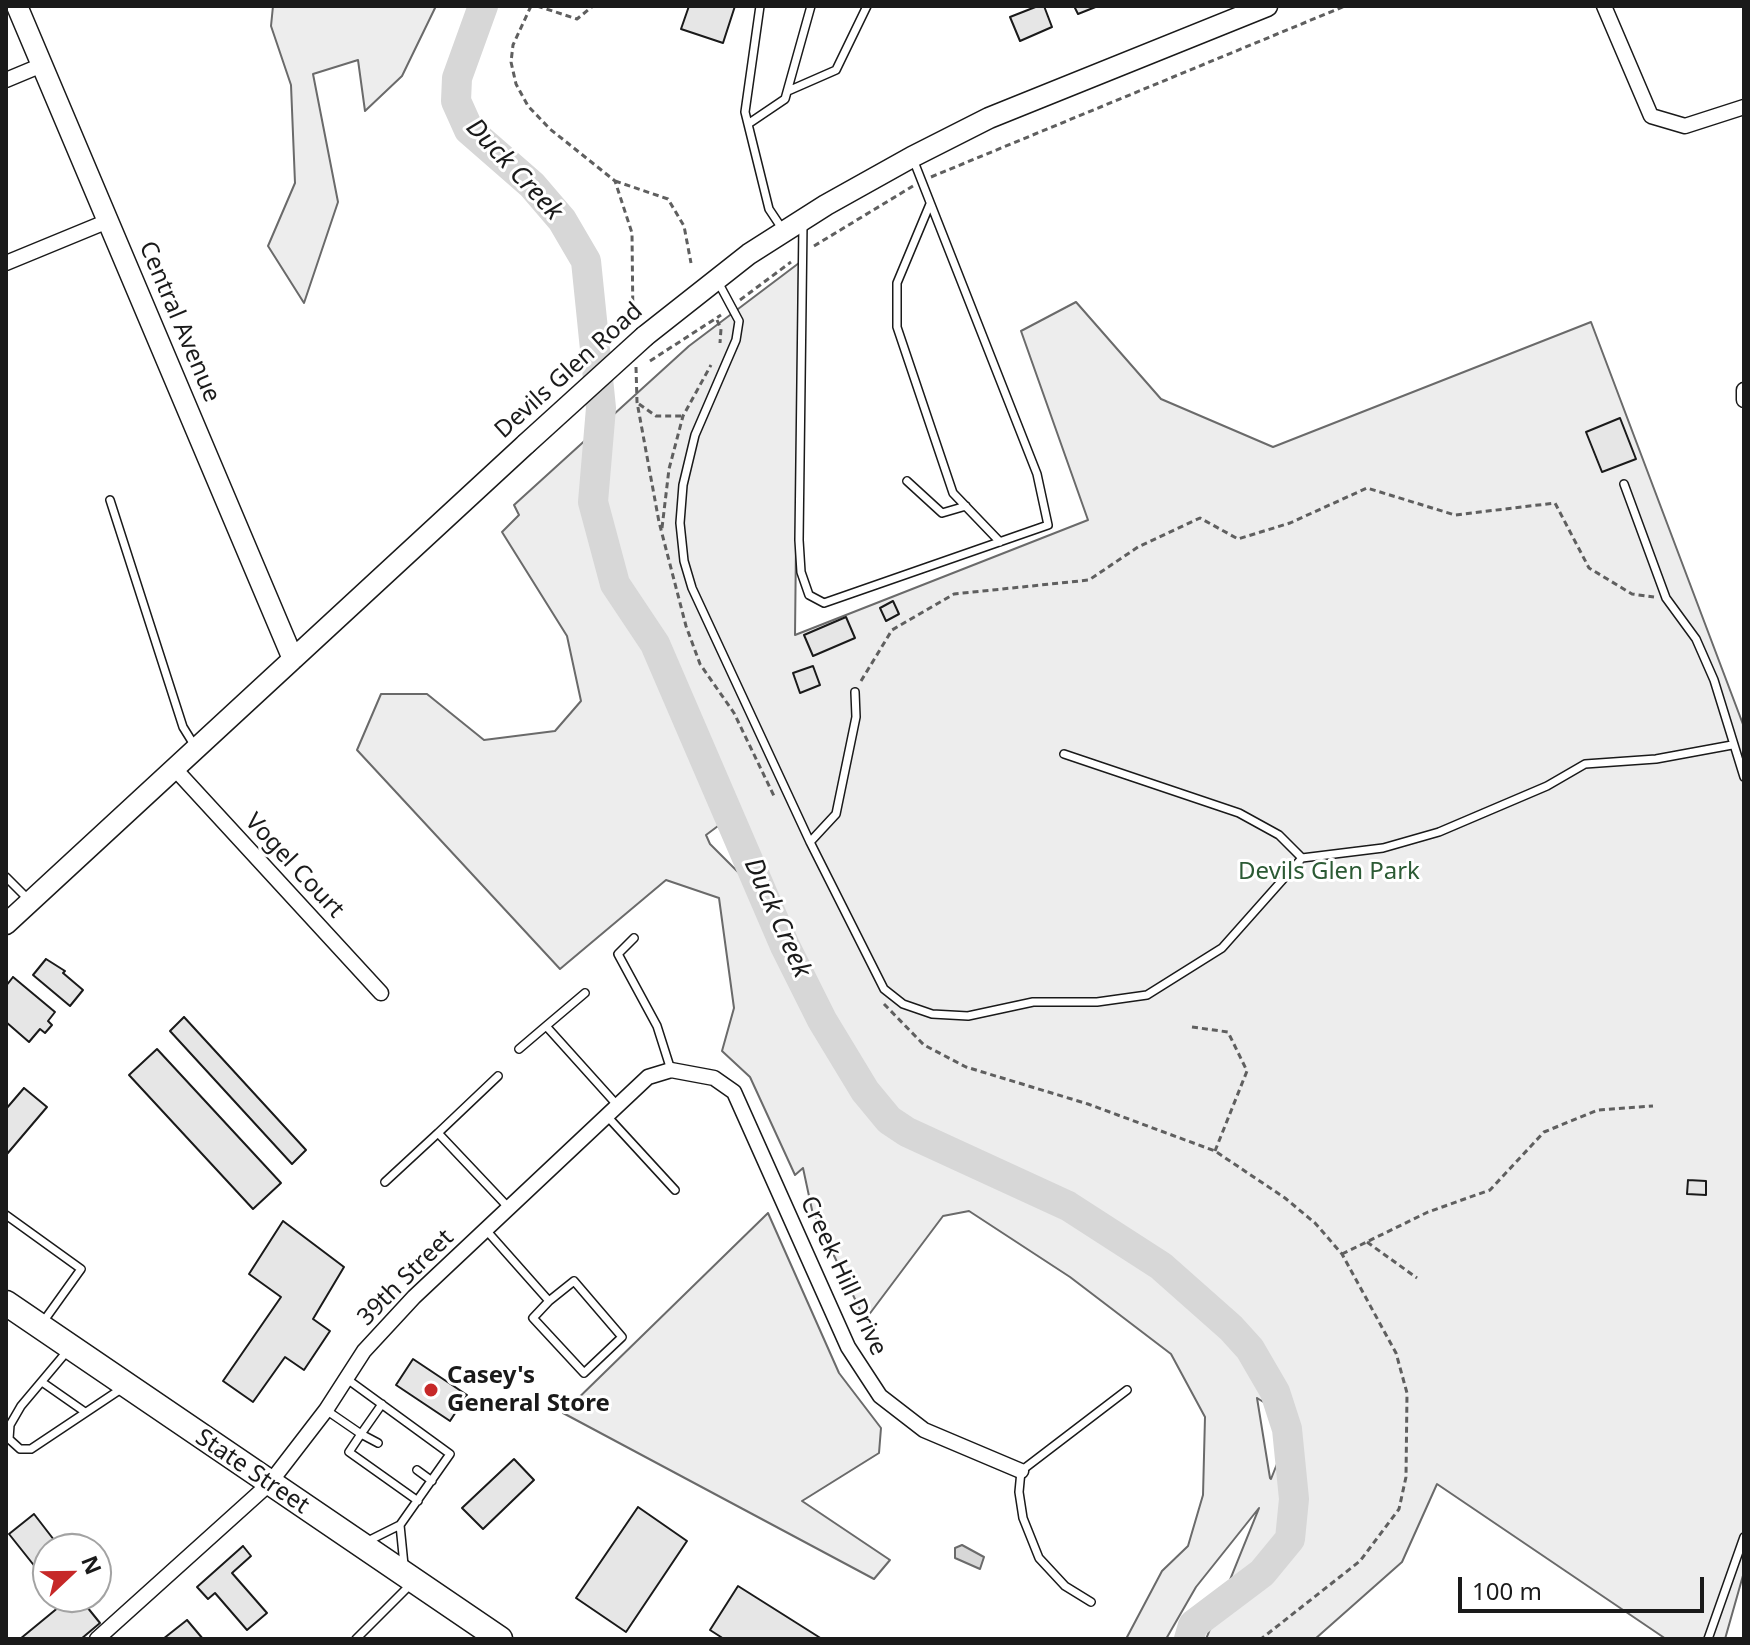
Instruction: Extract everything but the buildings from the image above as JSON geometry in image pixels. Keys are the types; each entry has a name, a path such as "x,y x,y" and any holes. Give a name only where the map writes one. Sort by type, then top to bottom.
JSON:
{"main road":[{"name":"Central Avenue","path":"17,6 293,659"},
{"name":"Devils Glen Road","path":"6,924 526,444 639,334 716,277 803,220 912,157 989,118 1267,6"},
{"name":"State Street","path":"6,1303 500,1639"}],"street":[{"path":"1604,6 1651,116 1685,126 1744,107"},
{"path":"6,80 42,65"},
{"path":"6,263 108,221"},
{"path":"1744,390 1744,400"},
{"name":"Vogel Court","path":"175,769 381,993"},
{"name":"39th Street","path":"97,1639 269,1484 326,1410 364,1351 404,1308 648,1077 671,1070"},
{"name":"Creek Hill Drive","path":"671,1070 714,1078 734,1092 848,1347 880,1396 924,1430 1021,1471"}],"lane":[{"path":"760,6 745,112 769,209 784,232"},
{"path":"748,124 785,99 811,6"},
{"path":"788,91 836,70 867,6"},
{"path":"803,220 799,540 801,572 809,595 824,603 1048,525 1037,474 912,157"},
{"path":"930,204 897,283 897,327 953,493 1000,542"},
{"path":"716,277 739,321 736,340 695,435 683,485 680,523 684,561 692,588 810,842 884,989 903,1004 932,1014 968,1016 1033,1002 1097,1002 1147,995 1222,948 1302,858 1383,848 1439,832 1534,793 1585,764 1656,759 1732,745"},
{"path":"907,481 942,513 966,506"},
{"path":"1624,484 1666,598 1696,639 1714,680 1744,777"},
{"path":"110,500 183,727 197,750"},
{"path":"810,842 836,814 856,717 855,692"},
{"path":"1064,754 1239,813 1279,835 1302,858"},
{"path":"6,877 30,901"},
{"path":"634,938 618,954 657,1026 671,1070"},
{"path":"519,1049 585,993"},
{"path":"546,1026 675,1190"},
{"path":"385,1182 498,1076"},
{"path":"438,1133 508,1207"},
{"path":"6,1215 81,1269 39,1327"},
{"path":"486,1230 549,1301"},
{"path":"574,1281 622,1337 584,1373 533,1318 549,1301 574,1281"},
{"path":"70,1348 10,1425 9,1439 20,1449 31,1449 126,1386"},
{"path":"347,1378 450,1454 400,1525 359,1545"},
{"path":"42,1382 85,1412"},
{"path":"1091,1602 1065,1586 1039,1558 1023,1518 1019,1492 1021,1471 1127,1390"},
{"path":"382,1404 349,1452 418,1501"},
{"path":"326,1410 378,1443"},
{"path":"417,1470 432,1481"},
{"path":"356,1639 409,1579 400,1525"},
{"path":"1708,1639 1744,1537"}],"path":[{"path":"531,6 513,45 511,62 516,84 528,106 550,129 615,181 654,192 676,208 691,263"},
{"path":"537,6 577,19 593,6"},
{"path":"650,361 671,345 693,336 803,254 921,181 1001,145 1345,6"},
{"path":"615,181 632,233 639,334"},
{"path":"635,360 637,402 659,522 686,626 700,664 734,713 778,804"},
{"path":"637,402 656,416 683,416"},
{"path":"855,692 892,630 954,594 1089,580 1138,547 1200,518 1238,539 1290,523 1367,488 1455,515 1555,503 1589,568 1632,594 1666,598"},
{"path":"880,998 888,1011 924,1045 966,1067 1088,1104 1215,1151 1285,1198 1315,1223 1342,1254 1385,1330 1404,1380 1409,1438 1406,1477 1399,1509 1360,1561 1261,1639"},
{"path":"1192,1027 1228,1032 1247,1071 1215,1151"},
{"path":"1342,1254 1428,1212 1490,1190 1544,1132 1598,1110 1653,1106"},
{"path":"1367,1242 1417,1278"}],"shaded area":[{"path":"273,6 436,6 402,76 365,111 358,60 313,74 338,202 304,303 268,246 295,183 291,85 271,26"},
{"name":"Devils Glen Park","path":"799,263 795,635 1088,520 1021,331 1076,302 1161,399 1273,447 1591,322 1744,727 1744,1572 1725,1639 1666,1639 1437,1484 1402,1562 1315,1639 1206,1639 1259,1508 1196,1587 1166,1639 1126,1639 1162,1571 1188,1546 1203,1495 1205,1417 1171,1354 1070,1277 969,1211 943,1216 865,1320 812,1210 803,1168 795,1175 750,1077 722,1051 734,1008 719,898 666,880 560,969 357,750 381,694 427,694 484,740 555,731 581,701 567,636 502,532 519,515 514,505 689,346","holes":["718,826 765,900 761,914 742,876 710,844 706,835","1257,1398 1294,1421 1271,1479 1270,1478"]},
{"path":"768,1213 839,1373 881,1428 879,1453 802,1501 890,1560 874,1579 563,1413"},
{"path":"962,1545 984,1557 980,1569 955,1558 955,1548"}],"waterway":[{"name":"Duck Creek","path":"483,6 457,78 456,101 469,130 532,185 562,220 586,261 601,408 593,502 615,584 655,644 785,946 822,1020 865,1091 889,1120 907,1132 1068,1206 1161,1266 1231,1328 1250,1349 1275,1392 1287,1429 1294,1499 1290,1539 1262,1573 1193,1625 1189,1639"}],"place":[{"name":"Casey's General Store","path":"431,1390"}]}
